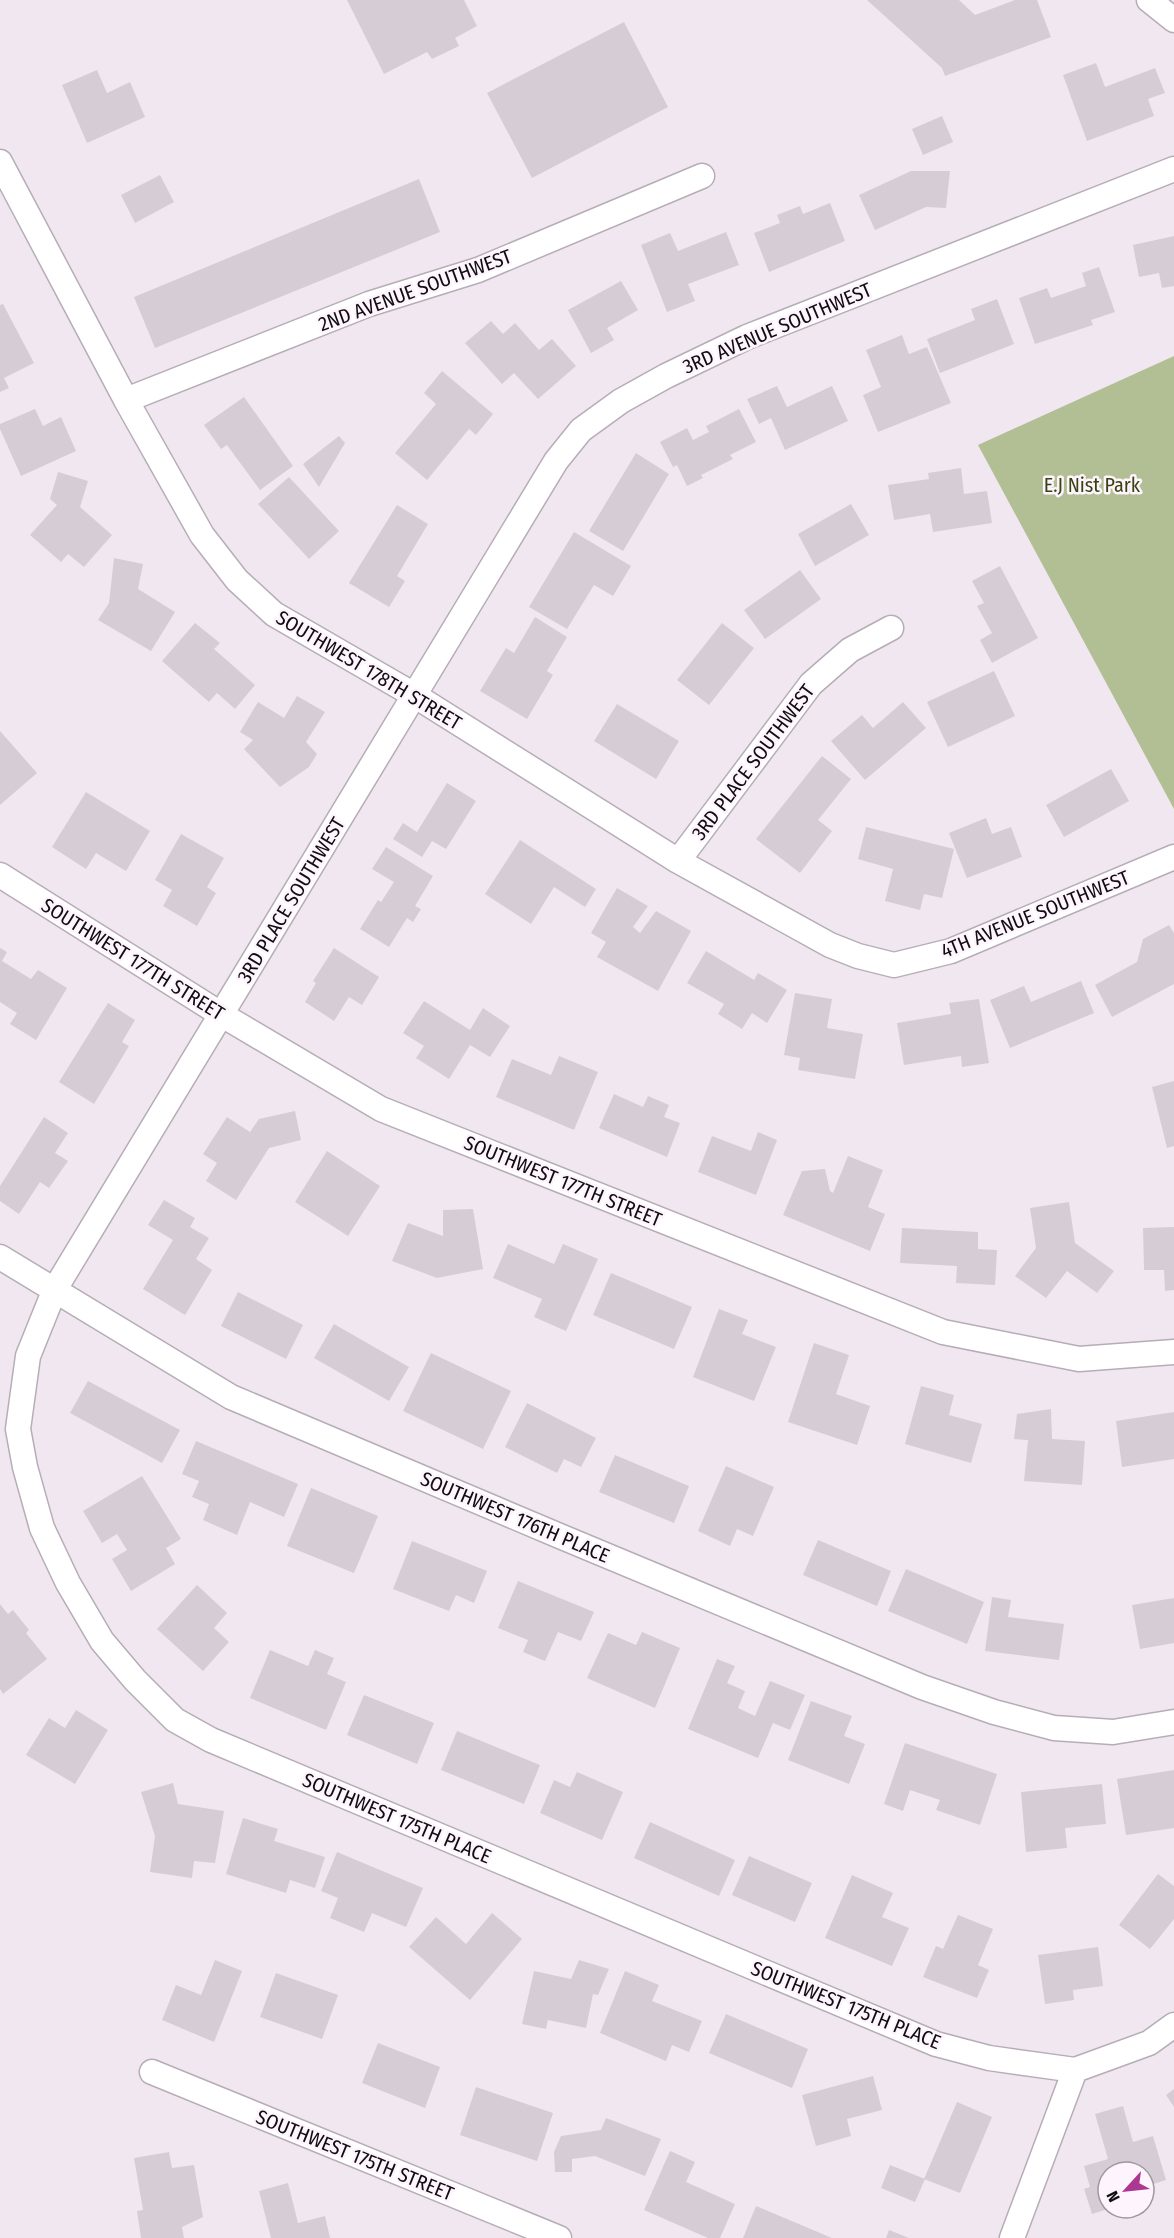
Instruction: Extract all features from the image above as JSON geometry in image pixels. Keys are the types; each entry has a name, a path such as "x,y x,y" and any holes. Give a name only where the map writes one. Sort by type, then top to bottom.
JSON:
{"street":[{"path":"1149,0 1174,20"},
{"name":"SOUTHWEST 178TH STREET","path":"0,162 126,400 202,535 237,580 274,614 414,695 678,861 830,945 858,956 894,965"},
{"name":"3RD AVENUE SOUTHWEST","path":"414,695 556,461 582,430 621,401 666,376 747,337 1174,169"},
{"name":"2ND AVENUE SOUTHWEST","path":"126,400 369,304 478,270 702,177"},
{"name":"3RD PLACE SOUTHWEST","path":"678,861 811,684 850,650 891,628"},
{"name":"3RD PLACE SOUTHWEST","path":"55,1289 414,695"},
{"name":"4TH AVENUE SOUTHWEST","path":"894,965 951,951 1174,857"},
{"name":"SOUTHWEST 177TH STREET","path":"0,875 222,1015 381,1109 942,1332 1079,1359 1174,1352"},
{"name":"SOUTHWEST 176TH PLACE","path":"0,1257 231,1397 562,1538 922,1687 994,1712 1054,1728 1113,1732 1174,1722"},
{"name":"SOUTHWEST 175TH PLACE","path":"55,1289 28,1356 18,1429 25,1467 42,1528 68,1583 102,1641 135,1680 175,1720 212,1740 936,2044 989,2058 1075,2070"},
{"path":"1012,2238 1075,2070 1149,2043 1174,2025"},
{"name":"SOUTHWEST 175TH STREET","path":"152,2072 559,2238"}],"green space":[{"name":"E.J Nist Park","path":"1174,356 1174,809 978,445"}],"building":[{"path":"347,0 464,0 477,26 455,38 459,46 432,59 427,52 384,74"},
{"path":"867,0 959,0 975,15 1015,0 1037,0 1051,37 945,76 942,68"},
{"path":"624,22 668,107 532,178 487,93"},
{"path":"1096,63 1105,87 1155,68 1165,93 1148,99 1154,116 1087,141 1063,75"},
{"path":"97,70 107,93 130,82 145,117 87,143 62,85"},
{"path":"942,116 953,142 923,155 912,129"},
{"path":"911,171 950,171 946,208 926,207 875,230 859,195"},
{"path":"160,175 174,202 135,223 121,195"},
{"path":"419,179 440,232 155,348 134,297"},
{"path":"830,203 845,241 769,272 754,233 780,223 777,215 800,206 803,214"},
{"path":"726,232 739,265 688,284 695,301 667,312 641,245 670,233 678,251"},
{"path":"1174,236 1174,286 1162,288 1159,273 1139,277 1133,245"},
{"path":"1099,267 1115,312 1091,320 1093,325 1035,344 1019,298 1047,288 1051,298 1086,286 1082,273"},
{"path":"621,281 638,310 607,328 614,340 591,353 568,310"},
{"path":"997,299 1014,344 940,373 927,339 975,320 971,309"},
{"path":"3,304 34,363 4,378 9,388 0,392 0,305"},
{"path":"491,321 503,334 515,323 539,350 552,339 576,366 538,399 514,373 502,384 465,343"},
{"path":"902,335 909,354 927,347 951,403 878,432 863,395 881,387 866,350"},
{"path":"442,371 493,414 476,435 469,429 427,480 395,453 436,404 424,393"},
{"path":"777,386 787,407 832,386 848,421 785,450 771,418 759,424 747,399"},
{"path":"244,397 293,466 260,490 227,445 221,449 204,425"},
{"path":"35,409 43,426 61,417 76,451 21,476 0,429 0,424"},
{"path":"739,409 756,442 730,455 733,459 701,475 703,478 687,486 677,465 673,467 660,442 687,428 693,440 709,432 706,426"},
{"path":"339,436 345,443 319,487 303,464"},
{"path":"636,453 669,474 623,551 589,531"},
{"path":"961,468 964,494 987,491 992,523 933,532 930,514 894,520 888,485 929,479 928,473"},
{"path":"58,472 88,481 80,507 112,535 84,567 68,554 61,562 30,535 57,505 50,499"},
{"path":"289,477 339,531 309,559 258,504"},
{"path":"851,504 869,535 815,566 798,534"},
{"path":"397,505 428,524 397,576 405,581 389,607 349,583"},
{"path":"574,532 631,566 613,596 594,585 567,629 529,607"},
{"path":"114,558 143,564 138,589 175,612 151,651 98,620 109,603"},
{"path":"1000,566 1038,638 992,663 980,640 992,633 977,606 984,603 972,581"},
{"path":"800,570 821,599 765,639 744,610"},
{"path":"535,617 567,637 547,671 553,675 527,719 480,691 506,648 514,653"},
{"path":"195,623 220,643 214,649 255,685 235,709 217,693 209,702 162,661"},
{"path":"722,623 754,648 709,705 677,680"},
{"path":"994,671 1015,716 948,747 927,702"},
{"path":"297,696 325,712 306,742 317,754 309,767 280,787 244,749 253,740 240,732 258,702 284,718"},
{"path":"903,702 926,728 865,780 831,741 862,715 873,728"},
{"path":"617,704 679,741 656,779 594,741"},
{"path":"0,731 37,773 0,805"},
{"path":"822,756 851,779 818,820 832,831 800,873 756,839"},
{"path":"1111,769 1129,801 1064,837 1046,805"},
{"path":"447,783 476,801 446,849 432,841 422,857 393,839 403,823 417,832"},
{"path":"86,792 150,831 126,871 96,853 86,869 52,847"},
{"path":"986,818 992,834 1011,827 1022,857 967,878 949,833"},
{"path":"866,827 954,849 942,898 924,894 920,910 885,901 893,869 858,859"},
{"path":"181,834 224,858 207,887 216,893 197,926 163,906 172,890 155,880"},
{"path":"520,840 596,889 585,907 554,887 531,924 485,894"},
{"path":"386,847 433,876 415,906 421,909 413,922 407,918 389,947 360,929 378,900 381,902 394,882 372,869"},
{"path":"617,888 648,906 633,927 640,933 656,911 691,931 658,991 597,957 606,942 591,933"},
{"path":"1169,925 1174,933 1174,984 1112,1017 1095,985 1137,962 1143,939"},
{"path":"0,948 7,952 2,961 31,979 38,970 67,988 36,1040 10,1024 17,1013 0,1002"},
{"path":"334,948 379,977 362,1005 349,997 334,1021 305,1002 316,983 313,981"},
{"path":"706,951 754,980 758,973 787,990 767,1023 752,1013 742,1029 718,1014 724,1004 687,983"},
{"path":"1081,981 1094,1013 1010,1048 990,1000 1024,986 1031,1002"},
{"path":"795,993 832,999 827,1028 863,1034 855,1079 798,1070 800,1058 784,1055"},
{"path":"979,999 989,1063 962,1067 961,1056 904,1065 897,1023 951,1014 949,1003"},
{"path":"424,1001 470,1030 483,1008 510,1026 490,1057 470,1045 449,1079 416,1058 424,1046 403,1033"},
{"path":"108,1003 135,1020 122,1042 129,1046 94,1104 59,1082"},
{"path":"559,1056 598,1072 574,1130 496,1097 512,1059 551,1075"},
{"path":"1174,1081 1174,1146 1167,1148 1152,1087"},
{"path":"614,1094 643,1107 648,1096 669,1105 664,1117 680,1123 667,1157 599,1128"},
{"path":"295,1111 301,1140 269,1148 236,1200 206,1181 217,1163 203,1154 227,1117 250,1132 259,1119"},
{"path":"44,1117 68,1133 55,1153 68,1161 49,1188 40,1182 19,1214 0,1201 0,1186"},
{"path":"758,1132 777,1140 756,1195 698,1172 712,1136 751,1151"},
{"path":"327,1151 380,1186 348,1236 295,1202"},
{"path":"848,1156 883,1170 868,1207 885,1214 870,1251 783,1215 802,1171 825,1169 830,1191 833,1193"},
{"path":"164,1200 195,1218 190,1227 209,1238 196,1259 212,1270 185,1315 143,1289 173,1240 148,1225"},
{"path":"1069,1202 1075,1243 1114,1271 1097,1293 1067,1271 1046,1298 1015,1276 1036,1248 1030,1208"},
{"path":"473,1209 483,1269 437,1278 392,1261 408,1223 443,1236 443,1210"},
{"path":"1174,1227 1174,1290 1165,1291 1164,1270 1144,1270 1143,1228"},
{"path":"902,1228 978,1232 978,1249 997,1250 995,1285 956,1283 957,1266 900,1263"},
{"path":"508,1244 554,1264 563,1244 598,1259 566,1331 534,1317 542,1299 493,1278"},
{"path":"611,1273 692,1307 674,1349 593,1315"},
{"path":"238,1292 303,1325 286,1359 221,1326"},
{"path":"719,1309 748,1320 742,1334 776,1347 754,1401 693,1377"},
{"path":"334,1324 409,1367 389,1401 314,1358"},
{"path":"814,1343 849,1355 836,1394 870,1406 857,1445 788,1422"},
{"path":"431,1353 511,1391 483,1449 403,1411"},
{"path":"88,1381 180,1430 162,1463 70,1413"},
{"path":"921,1386 954,1395 949,1415 982,1424 971,1463 905,1444"},
{"path":"527,1403 596,1438 581,1467 564,1459 557,1473 505,1447"},
{"path":"1051,1409 1052,1439 1085,1441 1082,1485 1024,1481 1028,1440 1014,1439 1017,1414"},
{"path":"1174,1412 1174,1459 1122,1467 1116,1421"},
{"path":"196,1441 298,1484 284,1517 250,1502 237,1535 203,1520 209,1504 192,1497 199,1481 182,1474"},
{"path":"615,1455 689,1486 674,1523 599,1492"},
{"path":"726,1466 774,1487 753,1536 737,1529 730,1546 698,1531"},
{"path":"142,1476 181,1539 166,1548 175,1564 131,1591 112,1559 127,1550 117,1534 102,1543 83,1511"},
{"path":"311,1488 378,1516 354,1573 287,1546"},
{"path":"818,1540 891,1571 877,1606 803,1575"},
{"path":"412,1541 487,1571 474,1603 456,1595 449,1611 393,1589"},
{"path":"906,1569 984,1602 967,1644 888,1611"},
{"path":"518,1581 594,1612 581,1641 558,1632 545,1661 523,1652 528,1640 498,1628"},
{"path":"197,1585 227,1613 214,1628 229,1642 203,1671 157,1629"},
{"path":"992,1597 1011,1600 1008,1617 1064,1624 1059,1660 985,1651"},
{"path":"1174,1598 1174,1643 1140,1649 1132,1605"},
{"path":"0,1604 8,1614 13,1610 29,1630 26,1633 47,1659 3,1694 0,1689"},
{"path":"642,1632 680,1648 655,1708 587,1678 608,1633 636,1645"},
{"path":"270,1650 308,1666 315,1650 334,1658 327,1674 346,1682 326,1730 250,1698"},
{"path":"717,1659 735,1666 727,1683 745,1691 738,1708 755,1716 770,1681 805,1695 790,1730 773,1723 758,1758 688,1729"},
{"path":"364,1695 434,1723 417,1764 347,1735"},
{"path":"811,1701 852,1716 844,1736 865,1744 849,1784 788,1760"},
{"path":"76,1710 108,1730 75,1784 26,1755 49,1718 65,1728"},
{"path":"457,1731 540,1765 524,1804 441,1770"},
{"path":"905,1743 997,1774 980,1825 936,1810 940,1800 910,1790 903,1811 884,1804"},
{"path":"1174,1770 1174,1828 1126,1835 1117,1779"},
{"path":"577,1772 623,1792 602,1840 540,1813 554,1780 570,1787"},
{"path":"173,1783 178,1804 224,1811 215,1863 194,1861 192,1878 150,1872 155,1836 141,1792"},
{"path":"1102,1784 1106,1824 1065,1828 1067,1848 1026,1852 1021,1792"},
{"path":"243,1818 278,1829 274,1841 325,1857 315,1888 290,1880 286,1893 226,1874"},
{"path":"650,1822 735,1860 719,1896 634,1858"},
{"path":"337,1852 423,1888 406,1927 372,1913 364,1932 330,1918 338,1898 321,1891"},
{"path":"749,1856 812,1883 795,1922 732,1895"},
{"path":"1158,1874 1174,1886 1174,1919 1150,1949 1119,1925"},
{"path":"852,1875 893,1893 882,1917 909,1928 892,1966 825,1938"},
{"path":"492,1913 522,1939 470,2000 409,1947 436,1917 466,1944"},
{"path":"958,1915 993,1929 978,1965 989,1970 977,1998 923,1977 936,1946 943,1949"},
{"path":"1098,1947 1103,1986 1073,1990 1074,2000 1045,2004 1038,1955"},
{"path":"215,1960 242,1971 214,2042 162,2020 176,1985 201,1995"},
{"path":"579,1960 609,1969 598,1995 593,1994 586,2028 548,2020 546,2029 522,2024 534,1971 571,1979"},
{"path":"625,1971 659,1985 652,2001 702,2021 689,2052 672,2045 666,2061 600,2033"},
{"path":"276,1973 338,1995 322,2039 260,2017"},
{"path":"726,2014 808,2049 792,2088 709,2053"},
{"path":"378,2043 440,2067 425,2108 362,2083"},
{"path":"873,2076 882,2110 847,2119 851,2136 816,2146 802,2095"},
{"path":"476,2087 553,2113 537,2161 460,2135"},
{"path":"1174,2089 1174,2107 1166,2095"},
{"path":"957,2102 992,2117 960,2193 924,2179"},
{"path":"1123,2106 1133,2142 1153,2136 1166,2180 1156,2183 1156,2160 1105,2160 1108,2159 1095,2114"},
{"path":"606,2118 661,2139 645,2176 595,2156 572,2159 572,2172 555,2172 554,2152 561,2136 601,2130"},
{"path":"670,2151 695,2162 686,2182 735,2204 720,2238 708,2238 644,2210"},
{"path":"169,2152 172,2168 194,2165 203,2217 182,2227 184,2238 141,2238 137,2211 143,2210 134,2158"},
{"path":"1096,2162 1096,2213 1092,2214 1084,2189 1090,2187 1084,2166"},
{"path":"890,2165 925,2179 915,2202 881,2188"},
{"path":"288,2183 298,2223 325,2216 330,2238 271,2238 259,2191"},
{"path":"756,2206 832,2238 743,2238"},
{"path":"889,2230 909,2238 886,2238"}]}
